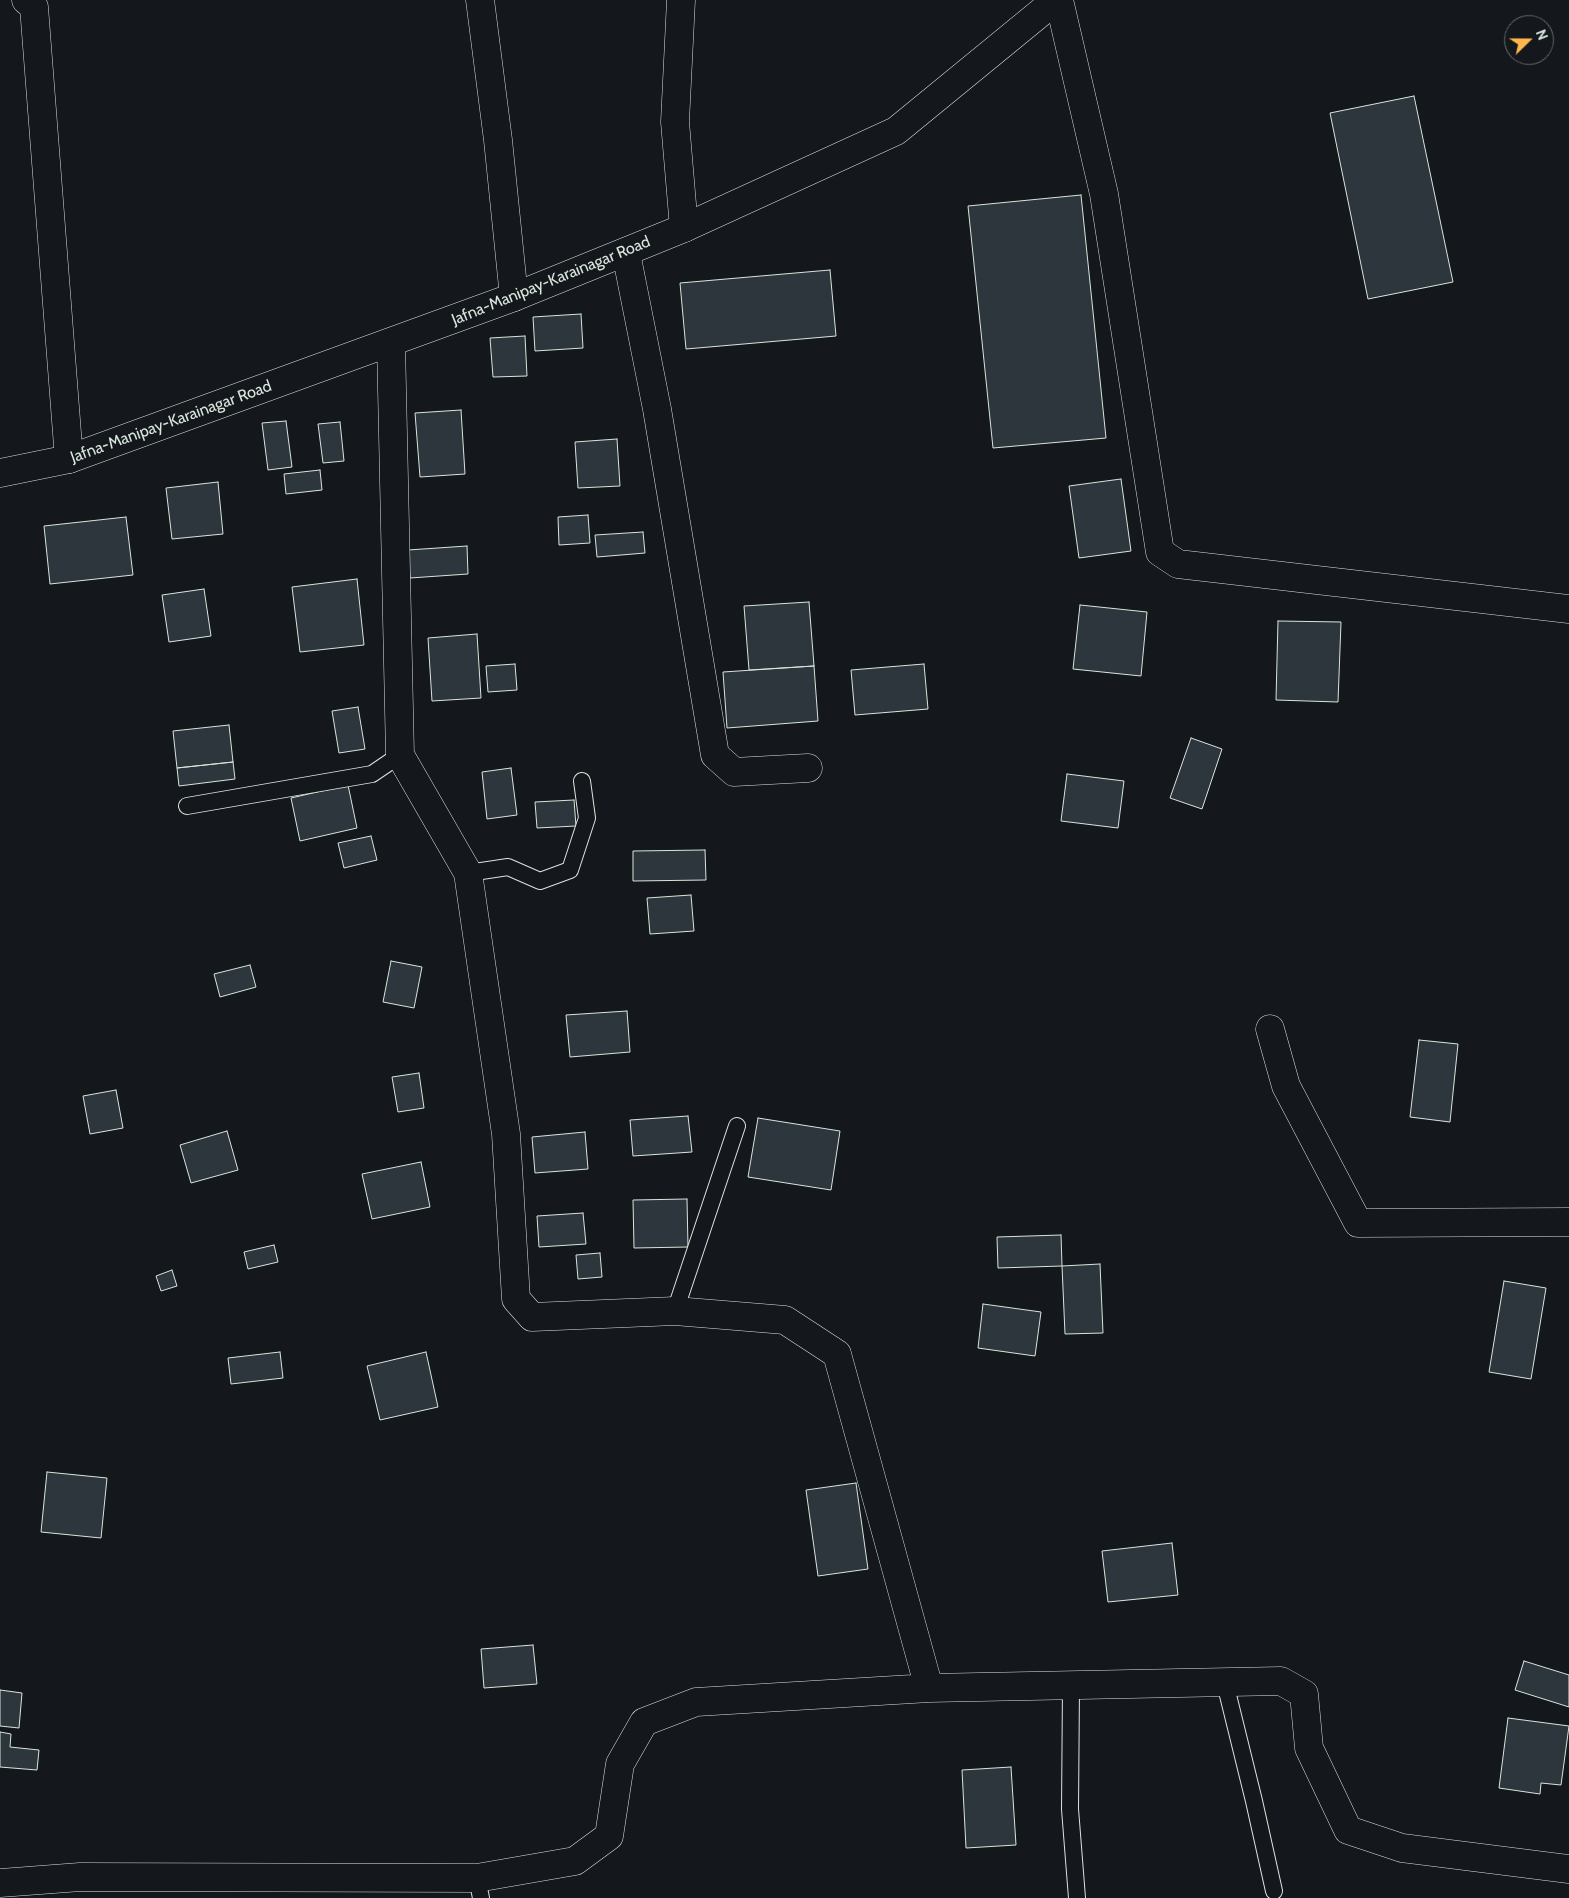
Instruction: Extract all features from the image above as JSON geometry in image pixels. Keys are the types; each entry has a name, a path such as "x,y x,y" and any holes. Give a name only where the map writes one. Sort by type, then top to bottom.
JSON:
{"street":[{"path":"26,0 34,7 69,460"},
{"path":"480,0 498,140 514,298"},
{"path":"681,0 675,122 684,228"},
{"path":"1058,0 1104,194 1160,552 1178,564 1569,609"},
{"name":"Jafna-Manipay-Karainagar Road","path":"0,473 69,460 514,298 684,228 896,131 1058,0"},
{"path":"626,253 657,409 715,755 734,772 808,768"},
{"path":"391,343 400,755 468,873 506,1134 516,1299 532,1317 675,1311 785,1320 836,1354 929,1688"},
{"path":"1270,1029 1286,1086 1358,1223 1569,1222"},
{"path":"0,1883 80,1877 479,1888 575,1861 609,1836 620,1764 644,1722 696,1702 929,1688 1281,1681 1304,1694 1309,1748 1348,1830 1402,1848 1569,1869"}],"lane":[{"path":"187,806 372,774 400,755"},
{"path":"468,873 508,867 540,881 570,870 587,818 582,781"},
{"path":"675,1311 737,1126"},
{"path":"1224,1682 1274,1891"},
{"path":"1070,1686 1070,1809 1077,1898"}],"building":[{"path":"1414,96 1453,282 1368,299 1330,113"},
{"path":"1081,195 1106,438 993,448 968,206"},
{"path":"830,270 836,336 686,349 680,283"},
{"path":"581,314 583,348 535,351 533,317"},
{"path":"525,336 527,376 493,377 490,338"},
{"path":"461,410 465,474 420,477 415,413"},
{"path":"286,421 292,467 268,470 262,423"},
{"path":"340,422 344,461 323,463 318,424"},
{"path":"617,439 620,486 578,488 575,442"},
{"path":"320,470 322,490 286,494 284,474"},
{"path":"1121,479 1131,551 1079,558 1069,486"},
{"path":"218,482 223,534 172,539 166,488"},
{"path":"588,515 590,543 559,545 558,517"},
{"path":"126,517 133,575 50,584 44,526"},
{"path":"643,532 645,553 597,557 595,535"},
{"path":"467,546 468,574 410,578 408,550"},
{"path":"357,579 364,645 300,652 292,587"},
{"path":"204,589 211,636 169,642 162,595"},
{"path":"809,602 814,666 749,670 744,606"},
{"path":"1080,605 1147,612 1141,676 1073,669"},
{"path":"1278,621 1341,622 1338,702 1276,700"},
{"path":"477,634 481,698 432,701 428,638"},
{"path":"515,664 517,690 488,692 486,666"},
{"path":"924,664 928,709 855,715 851,670"},
{"path":"814,666 818,721 727,728 723,672"},
{"path":"358,707 365,749 339,753 332,711"},
{"path":"229,725 233,762 177,768 173,731"},
{"path":"1191,738 1222,749 1202,809 1170,798"},
{"path":"233,762 235,779 179,786 177,768"},
{"path":"511,768 517,815 487,819 482,772"},
{"path":"1067,774 1124,781 1118,828 1061,821"},
{"path":"348,785 357,828 300,841 291,798"},
{"path":"574,800 576,826 537,828 535,802"},
{"path":"371,836 377,860 344,868 338,843"},
{"path":"705,850 706,880 633,881 633,851"},
{"path":"691,895 694,931 650,934 647,898"},
{"path":"391,961 422,967 414,1008 383,1002"},
{"path":"250,965 256,987 220,997 214,974"},
{"path":"627,1011 630,1052 570,1057 566,1015"},
{"path":"1419,1040 1458,1044 1450,1122 1410,1117"},
{"path":"419,1073 424,1108 398,1112 392,1077"},
{"path":"116,1090 123,1128 90,1134 83,1096"},
{"path":"688,1116 692,1152 633,1156 630,1120"},
{"path":"758,1118 840,1131 831,1190 748,1177"},
{"path":"227,1131 238,1170 191,1183 180,1145"},
{"path":"585,1132 588,1169 535,1173 532,1137"},
{"path":"421,1162 430,1207 372,1219 362,1174"},
{"path":"687,1199 688,1247 634,1248 633,1200"},
{"path":"583,1213 586,1244 539,1247 537,1216"},
{"path":"1061,1235 1062,1266 998,1268 997,1237"},
{"path":"274,1245 278,1262 248,1269 244,1252"},
{"path":"600,1253 602,1277 578,1279 576,1255"},
{"path":"1100,1264 1103,1333 1065,1334 1062,1266"},
{"path":"172,1270 177,1286 161,1291 156,1276"},
{"path":"1504,1281 1546,1288 1531,1379 1489,1372"},
{"path":"983,1304 1041,1312 1035,1356 978,1348"},
{"path":"280,1352 283,1378 231,1384 228,1358"},
{"path":"426,1352 438,1407 380,1420 367,1366"},
{"path":"47,1472 107,1478 101,1538 41,1532"},
{"path":"856,1483 868,1569 818,1576 806,1490"},
{"path":"1172,1543 1178,1595 1108,1602 1102,1551"},
{"path":"533,1645 537,1684 484,1688 481,1649"},
{"path":"1524,1661 1569,1675 1569,1707 1515,1690"},
{"path":"0,1690 22,1693 19,1728 0,1726"},
{"path":"1508,1718 1569,1726 1561,1785 1541,1783 1540,1794 1499,1788"},
{"path":"0,1732 11,1734 10,1747 39,1750 37,1770 0,1767"},
{"path":"1011,1767 1016,1845 966,1848 962,1770"}]}
